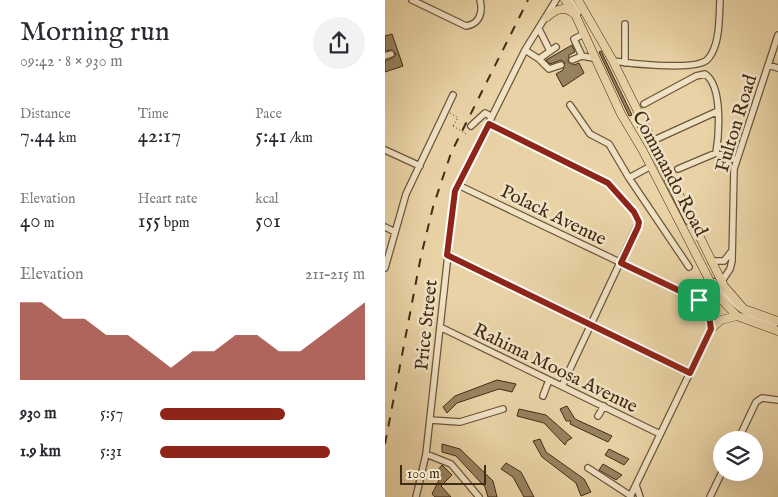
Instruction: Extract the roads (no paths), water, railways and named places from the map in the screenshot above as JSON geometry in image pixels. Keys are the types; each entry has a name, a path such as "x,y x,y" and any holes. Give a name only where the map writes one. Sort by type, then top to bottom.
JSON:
{"main road":[{"name":"Commando Road","path":"565,0 575,14 593,58 621,114 651,166 721,300 737,316 778,326"},
{"name":"Commando Road","path":"576,0 613,61 729,294 745,309 778,326"},
{"path":"547,17 563,8 575,14"},
{"path":"711,329 721,320 737,316"}],"street":[{"path":"412,0 466,26 474,24 478,19 482,10 480,0"},
{"name":"Price Street","path":"416,497 426,454 453,199 458,185 525,50 557,0"},
{"path":"570,0 624,114 643,144 721,294 738,313 760,323 778,326"},
{"path":"576,0 599,42 725,294 735,305 750,316 778,326"},
{"path":"613,61 679,64 699,64 705,62 712,53 718,30 720,0"},
{"path":"625,24 625,62"},
{"path":"539,29 550,51"},
{"path":"582,56 574,39 584,34"},
{"name":"Fulton Road","path":"722,281 732,265 732,186 736,160 768,65 776,49 778,35"},
{"path":"539,59 556,47"},
{"path":"525,50 539,59 549,69 561,65"},
{"path":"572,60 582,56 593,58"},
{"path":"768,65 778,68"},
{"path":"644,104 696,76 705,74 713,84 718,111 716,153"},
{"path":"385,268 406,194 453,95"},
{"path":"570,105 590,134 609,144 629,178 689,267"},
{"path":"652,141 718,111"},
{"path":"471,126 485,113 492,117"},
{"path":"489,124 608,183 634,212 639,222 563,386"},
{"path":"385,150 420,166"},
{"path":"678,169 716,153 736,160"},
{"path":"629,178 651,166"},
{"name":"Polack Avenue","path":"458,185 699,300"},
{"path":"385,227 395,232"},
{"path":"711,261 724,261 731,252"},
{"path":"447,255 690,373"},
{"path":"588,468 630,497 711,329 711,319 699,300 711,282"},
{"name":"Rahima Moosa Avenue","path":"440,328 660,434"},
{"path":"543,396 549,380"},
{"path":"743,431 759,399 778,400"},
{"path":"598,416 604,406"},
{"path":"430,420 460,422 503,409"},
{"path":"426,454 451,464 479,497"},
{"path":"710,497 718,481"},
{"path":"636,485 640,497"}],"railway":[{"path":"385,444 421,256 433,207 451,153 528,0"}]}
